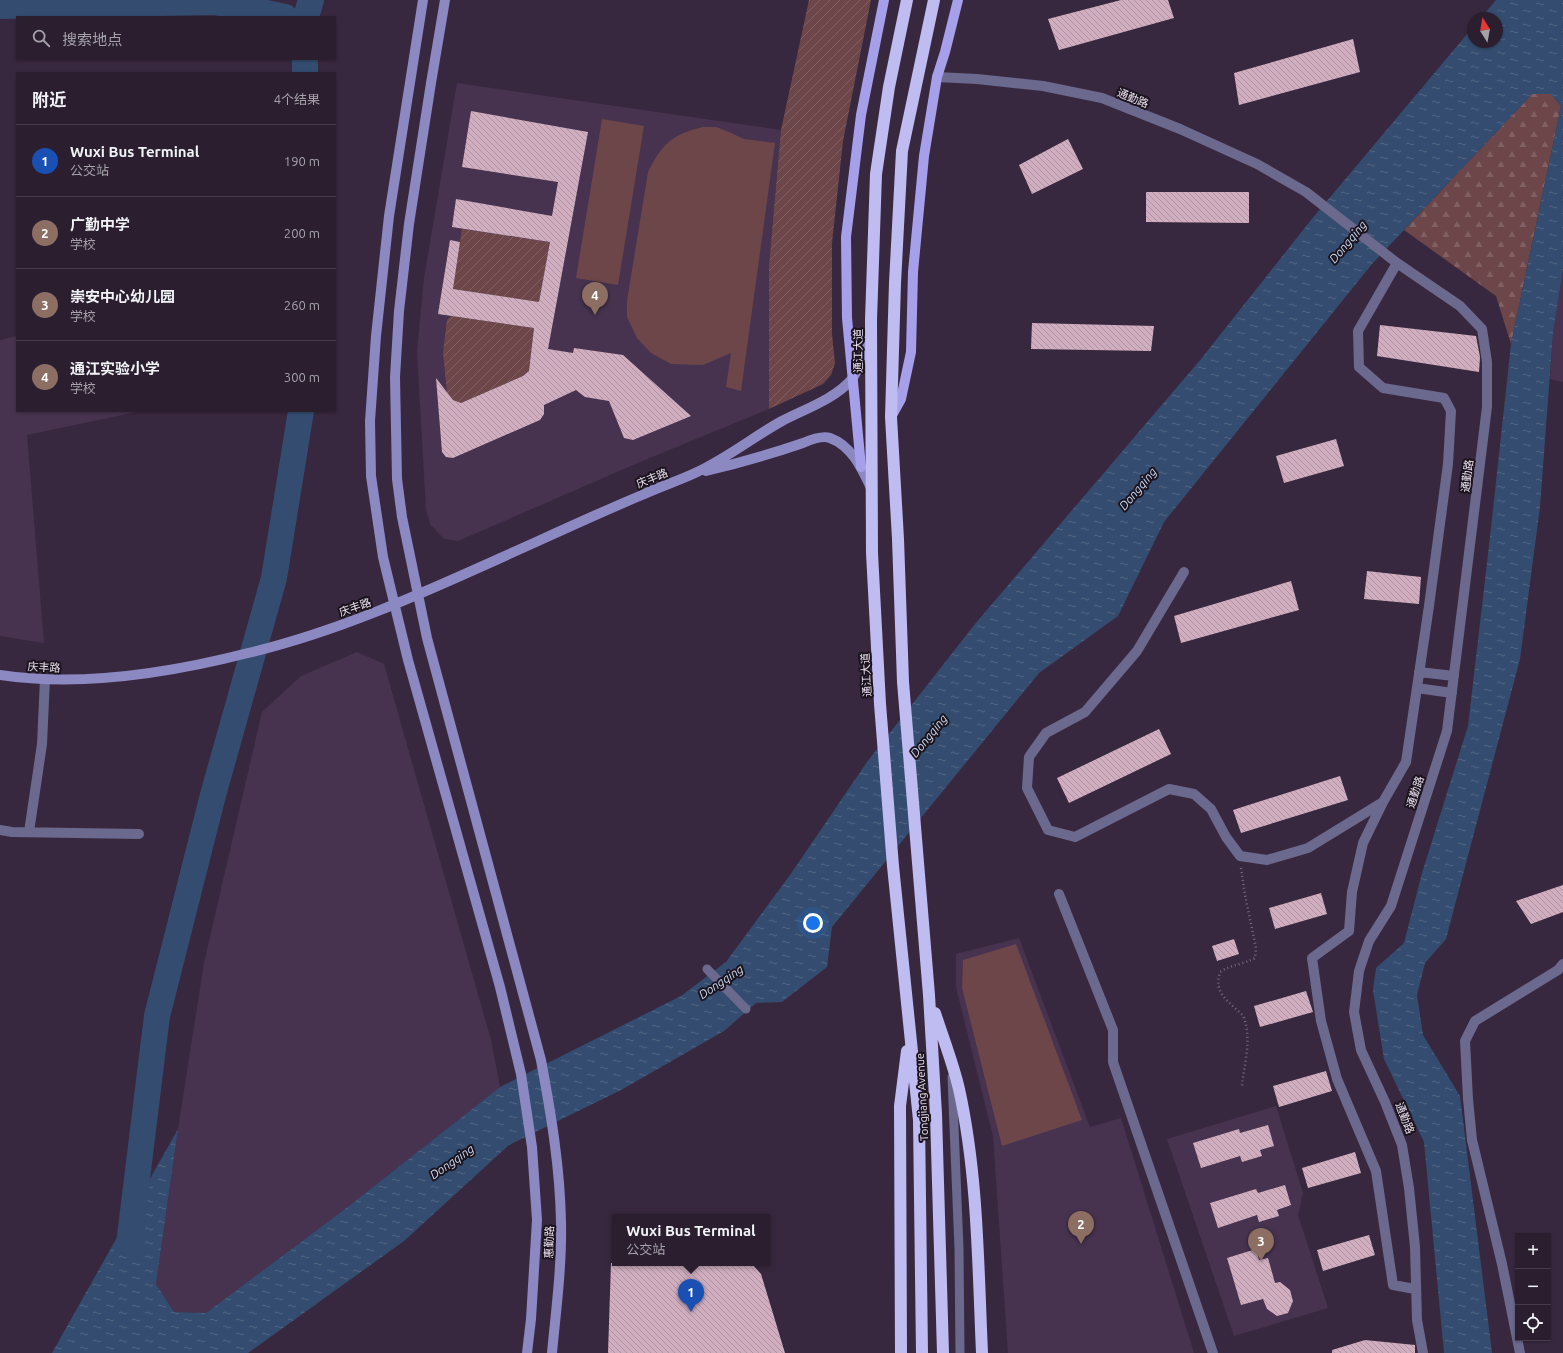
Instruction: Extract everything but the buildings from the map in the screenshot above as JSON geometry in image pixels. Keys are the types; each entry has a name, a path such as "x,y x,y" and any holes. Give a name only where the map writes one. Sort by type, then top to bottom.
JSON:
{"highway":[{"name":"通江大道","path":"893,866 880,704 872,553 871,335 876,174 889,87 907,0"},
{"path":"891,417 895,283 902,151 934,0"},
{"name":"Tongjiang Avenue","path":"891,417 898,539 903,682 929,995 936,1114 943,1353"},
{"name":"Tongjiang Avenue","path":"893,866 919,1120 922,1353"},
{"path":"929,995 959,1088 967,1135 976,1214 982,1353"},
{"path":"901,1353 900,1106 910,1028"}],"main road":[{"path":"861,466 847,318 846,237 861,115 884,0"},
{"path":"891,417 901,399 911,352 913,264 924,156 937,76 945,52 958,0"}],"street":[{"name":"惠勤路","path":"423,0 389,216 376,336 370,421 372,483 383,557 408,660 500,987 521,1074 532,1147 537,1220 531,1319 527,1353"},
{"name":"惠勤路","path":"445,0 409,224 399,311 395,377 398,479 402,517 427,638 541,1060 554,1131 562,1223 560,1272 552,1353"},
{"name":"通勤路","path":"937,76 1043,86 1102,98 1187,132 1257,164 1306,192 1397,263 1460,306 1482,329 1487,362 1488,408 1447,731 1391,906 1369,941 1359,971 1354,1012 1362,1050 1402,1145 1409,1188 1415,1247 1417,1320 1423,1353"},
{"path":"1397,263 1358,331 1359,367 1383,388 1444,398 1451,411 1448,464 1406,762 1383,802 1363,843 1352,892 1349,930 1312,958 1321,1021 1337,1079 1376,1171 1393,1285 1416,1289"},
{"path":"696,473 783,421 816,405 836,393 852,379 862,359 871,335"},
{"path":"696,473 755,459 813,439 828,437 842,444 861,466 871,488"},
{"name":"庆丰路","path":"0,675 71,680 138,674 212,662 251,653 395,605 641,495 696,473"},
{"path":"1184,572 1136,651 1085,712 1046,733 1029,757 1026,788 1048,830 1075,837 1169,789 1194,794 1211,809 1226,837 1240,856 1267,860 1308,848 1383,802"},
{"path":"1419,672 1454,676"},
{"path":"29,832 42,744 45,679"},
{"path":"1417,688 1452,693"},
{"path":"0,830 12,832 139,834"},
{"path":"1059,894 1113,1030 1113,1062 1213,1353"},
{"path":"1520,1353 1502,1264 1472,1140 1465,1041 1475,1021 1558,970 1563,964"}],"lane":[{"path":"707,969 746,1009"},
{"path":"952,1068 960,1353"}],"path":[{"path":"1240,856 1245,895 1256,948 1255,958 1244,964 1228,966 1220,972 1218,980 1221,994 1243,1017 1249,1042 1244,1065 1242,1086"}],"shaded area":[{"path":"457,83 781,130 769,265 769,409 640,462 458,541 444,539 430,524 426,509 417,352 424,278"},
{"path":"1563,270 1563,382 1550,379 1553,333"},
{"path":"16,336 16,412 136,412 27,435 44,643 0,636 0,340"},
{"path":"357,652 384,664 491,1040 500,1087 345,1209 206,1313 174,1312 156,1284 178,1129 204,963 262,712 301,676"},
{"path":"1019,938 1090,1127 1121,1118 1194,1353 1008,1353 993,1136 956,987 956,954"},
{"path":"1276,1106 1303,1193 1298,1215 1328,1308 1234,1336 1167,1139"}],"green space":[{"path":"809,0 871,0 843,141 832,243 832,334 835,363 831,375 823,384 769,409 769,265 781,130"},
{"path":"1532,94 1551,94 1561,106 1511,344 1496,296 1404,230"},
{"path":"602,119 644,126 618,285 576,278"},
{"path":"703,127 716,127 744,139 775,143 741,391 726,387 731,353 703,365 671,364 651,353 637,338 627,317 627,301 648,172 658,154 675,137"},
{"path":"462,229 550,242 539,302 453,289"},
{"path":"451,316 534,328 529,371 523,376 461,403 453,400 447,393 443,352 447,320"},
{"path":"1016,944 1082,1120 1002,1146 962,988 963,960"}],"water":[{"name":"Dongqing","path":"1496,0 1563,0 1563,270 1553,333 1540,507 1520,659 1446,939 1425,963 1417,995 1423,1035 1460,1096 1492,1353 1444,1353 1424,1142 1384,1059 1373,990 1376,968 1404,943 1422,873 1468,726 1511,344 1561,106 1551,94 1532,94 1372,264 1164,522 1118,616 1039,673 832,927 827,967 782,1002 756,1003 724,1031 621,1090 509,1145 404,1241 248,1353 52,1353 178,1129 156,1284 174,1312 206,1313 345,1209 500,1087 681,996 726,962 790,875 867,762 975,624 1201,359 1311,220 1467,34 1467,48 1503,48 1503,12 1486,12"}],"waterway":[{"path":"306,16 311,0"},
{"path":"0,6 215,2 280,16"},
{"path":"305,60 305,72"},
{"path":"129,1244 157,1016 213,795 274,578 301,412"}],"place":[{"name":"通江实验小学","path":"595,315"},
{"name":"广勤中学","path":"1081,1244"},
{"name":"崇安中心幼儿园","path":"1261,1261"},
{"name":"Wuxi Bus Terminal","path":"691,1312"}]}
